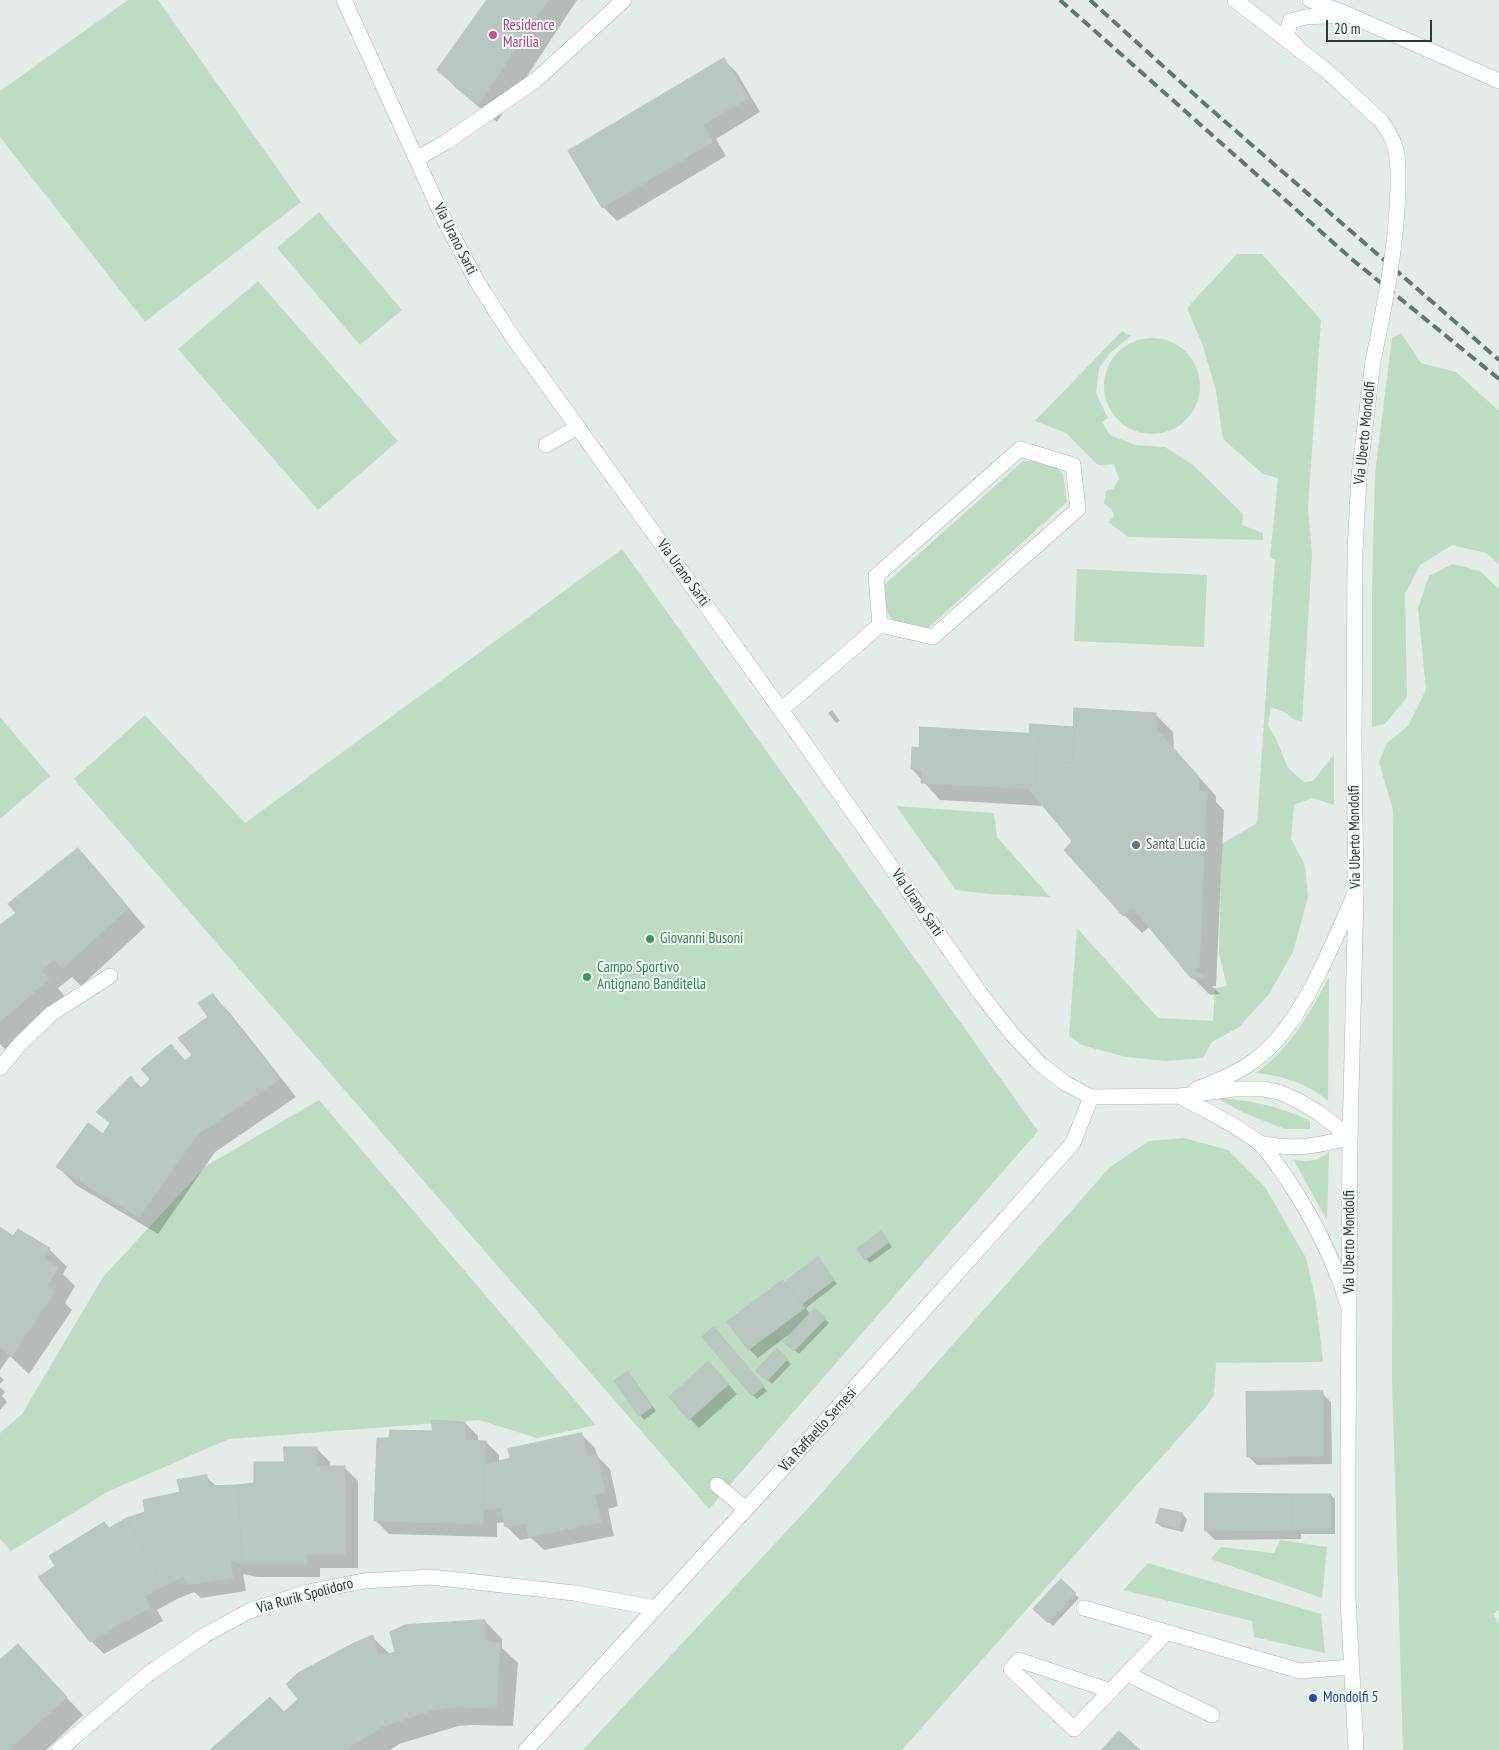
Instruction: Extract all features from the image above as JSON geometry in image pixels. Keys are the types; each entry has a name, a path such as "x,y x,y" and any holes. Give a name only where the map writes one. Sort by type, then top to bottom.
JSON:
{"street":[{"name":"Via Urano Sarti","path":"344,0 416,159 476,280 512,336 781,710 980,993 1012,1034 1040,1064 1065,1083 1091,1097"},
{"path":"416,159 446,142 536,80 624,0"},
{"name":"Via Uberto Mondolfi","path":"1235,0 1327,71 1381,120 1395,145 1398,171 1398,203 1392,259 1373,361 1359,476 1355,551 1354,748 1356,892 1350,1138 1348,1598 1356,1750"},
{"path":"1310,0 1347,14 1499,81"},
{"path":"1327,71 1287,38 1290,21 1306,17 1347,14"},
{"path":"546,445 578,427"},
{"path":"1020,449 1073,465 1078,509 934,637 880,625 876,576 1020,449"},
{"path":"781,710 880,625"},
{"path":"1180,1096 1232,1074 1260,1056 1275,1042 1296,1014 1310,990 1356,892"},
{"path":"0,1068 18,1045 51,1014 110,976"},
{"path":"1091,1097 1180,1096 1251,1088 1263,1089 1279,1092 1297,1100 1319,1113 1350,1138"},
{"path":"1180,1096 1259,1143 1274,1159 1313,1222 1330,1255 1350,1311"},
{"name":"Via Raffaello Sernesi","path":"526,1750 746,1509 1073,1142 1091,1097"},
{"path":"1259,1143 1298,1148 1315,1147 1350,1138"},
{"path":"717,1485 746,1509"},
{"name":"Via Rurik Spolidoro","path":"59,1750 142,1679 205,1635 249,1610 308,1592 363,1581 431,1577 574,1593 656,1608"},
{"path":"1084,1608 1300,1671 1352,1667"},
{"path":"1111,1691 1020,1660 1011,1669 1074,1729 1111,1691 1167,1632"},
{"path":"1127,1674 1212,1715"}],"green space":[{"path":"128,0 158,0 301,202 145,322 0,137 0,91"},
{"path":"319,212 402,310 360,345 277,248"},
{"path":"1237,254 1262,254 1321,320 1308,508 1312,554 1302,722 1271,707 1268,725 1288,768 1304,782 1313,781 1334,754 1334,805 1312,798 1294,805 1291,839 1305,865 1308,897 1293,952 1269,994 1239,1027 1212,1042 1203,1058 1167,1061 1126,1057 1082,1045 1069,1036 1077,928 1158,1018 1213,1021 1215,988 1227,986 1219,953 1222,844 1257,823 1275,560 1270,557 1278,478 1263,474 1223,439 1216,391 1203,346 1187,308"},
{"path":"258,281 398,441 318,510 178,349"},
{"path":"1122,331 1131,336 1110,353 1099,368 1096,393 1108,418 1102,422 1110,435 1135,445 1165,447 1193,465 1243,514 1242,525 1263,533 1263,540 1128,537 1108,522 1114,517 1112,510 1104,503 1106,491 1113,489 1119,479 1114,464 1098,465 1066,433 1035,421"},
{"path":"1401,333 1421,363 1456,372 1499,411 1499,564 1486,553 1452,545 1420,565 1405,594 1407,697 1385,724 1372,727 1372,594 1375,473 1392,338"},
{"path":"1152,338 1170,341 1186,352 1197,368 1200,386 1197,404 1186,420 1170,431 1152,434 1134,431 1118,420 1107,404 1104,386 1107,368 1118,352 1134,341"},
{"path":"1023,461 1036,461 1055,465 1063,474 1067,502 928,628 893,622 888,613 884,585"},
{"name":"Campo Sportivo Antignano Banditella","path":"622,549 1038,1131 709,1509 74,779 145,715 245,823"},
{"path":"1453,564 1480,571 1499,589 1499,1610 1493,1614 1499,1623 1499,1750 1403,1750 1392,1379 1393,810 1379,762 1387,743 1408,726 1426,690 1418,608 1429,576"},
{"path":"1077,569 1207,575 1204,647 1074,641"},
{"path":"0,717 50,776 0,819"},
{"path":"896,806 994,813 997,837 1050,897 989,894 956,890"},
{"path":"1329,977 1328,1101 1312,1089 1294,1081 1256,1073 1279,1053 1298,1030"},
{"path":"1215,1097 1252,1102 1287,1111 1310,1121 1310,1129 1285,1129 1244,1113"},
{"path":"319,1100 596,1425 537,1438 479,1420 229,1439 109,1491 11,1551 0,1539 0,1433 22,1414 103,1277 206,1166"},
{"path":"1184,1138 1228,1150 1265,1187 1306,1258 1316,1301 1323,1362 1216,1363 1214,1395 1206,1407 902,1750 583,1750 809,1507 1110,1167 1149,1141"},
{"path":"1329,1152 1327,1220 1293,1159 1313,1160"},
{"path":"1280,1540 1327,1547 1322,1598 1211,1559 1221,1547 1274,1553"},
{"path":"1148,1563 1321,1614 1325,1653 1254,1637 1252,1621 1123,1590"}],"building":[{"name":"Residence Marilia","path":"487,0 548,0 478,105 437,70"},
{"path":"724,58 748,98 703,125 713,142 602,208 568,151"},
{"name":"Santa Lucia","path":"1074,708 1156,713 1157,730 1199,777 1199,791 1207,791 1199,968 1193,969 1204,977 1191,978 1133,908 1123,916 1064,850 1072,841 1028,788 1035,789 1037,761 1073,763"},
{"path":"1030,724 1075,727 1073,763 1037,761 1038,734 1030,733"},
{"path":"920,727 1038,734 1035,789 921,783 922,770 911,769 912,747 919,748"},
{"path":"78,848 128,908 62,969 54,960 41,970 49,979 0,1022 0,925 16,913 8,904"},
{"path":"213,994 280,1079 198,1134 139,1217 56,1167 88,1123 103,1134 110,1123 96,1112 131,1076 141,1088 150,1079 141,1069 171,1044 185,1061 192,1055 178,1038 208,1017 198,1003"},
{"path":"0,1227 13,1236 18,1229 50,1248 44,1259 58,1268 47,1286 55,1291 11,1357 0,1347"},
{"path":"881,1231 889,1242 865,1260 857,1249"},
{"path":"818,1257 834,1280 802,1304 785,1282"},
{"path":"783,1280 805,1308 748,1350 727,1322"},
{"path":"815,1308 826,1318 794,1351 783,1342"},
{"path":"714,1327 764,1386 752,1396 702,1337"},
{"path":"777,1348 788,1359 767,1381 756,1371"},
{"path":"708,1362 729,1384 689,1420 669,1397"},
{"path":"628,1371 652,1407 639,1416 614,1381"},
{"path":"1323,1391 1323,1456 1247,1457 1246,1392"},
{"path":"432,1420 465,1422 465,1440 486,1441 483,1524 374,1521 377,1438 389,1438 390,1430 432,1431"},
{"path":"582,1433 587,1457 597,1454 605,1493 595,1495 601,1522 529,1537 526,1523 505,1527 501,1507 484,1510 485,1465 510,1458 508,1449"},
{"path":"284,1447 317,1447 317,1466 345,1466 345,1555 307,1555 307,1564 243,1564 237,1485 254,1483 254,1462 284,1462"},
{"path":"207,1475 209,1486 237,1485 243,1564 230,1561 233,1578 186,1585 184,1577 163,1586 127,1518 145,1512 143,1500 180,1492 177,1480"},
{"path":"1205,1493 1293,1494 1293,1530 1205,1531"},
{"path":"1293,1494 1331,1494 1331,1530 1293,1530"},
{"path":"1160,1508 1183,1513 1179,1529 1156,1523"},
{"path":"127,1518 163,1586 145,1596 150,1607 90,1642 38,1577 55,1566 49,1556 104,1522 109,1528"},
{"path":"1061,1579 1076,1593 1048,1623 1033,1609"},
{"path":"485,1620 485,1640 500,1644 496,1708 454,1707 433,1710 381,1727 347,1750 210,1750 270,1697 284,1712 298,1699 286,1684 298,1673 354,1643 373,1635 378,1657 395,1652 390,1632 405,1625"},
{"path":"18,1644 67,1697 9,1750 0,1750 0,1660"},
{"path":"1119,1731 1140,1750 1102,1750"}],"railway":[{"path":"1060,0 1354,261 1499,379"},
{"path":"1090,0 1206,105 1499,360"}],"place":[{"name":"Residence Marilia","path":"493,35"},
{"name":"Santa Lucia","path":"1136,845"},
{"name":"Giovanni Busoni","path":"650,939"},
{"name":"Campo Sportivo Antignano Banditella","path":"587,977"},
{"name":"Mondolfi 5","path":"1313,1698"}]}
